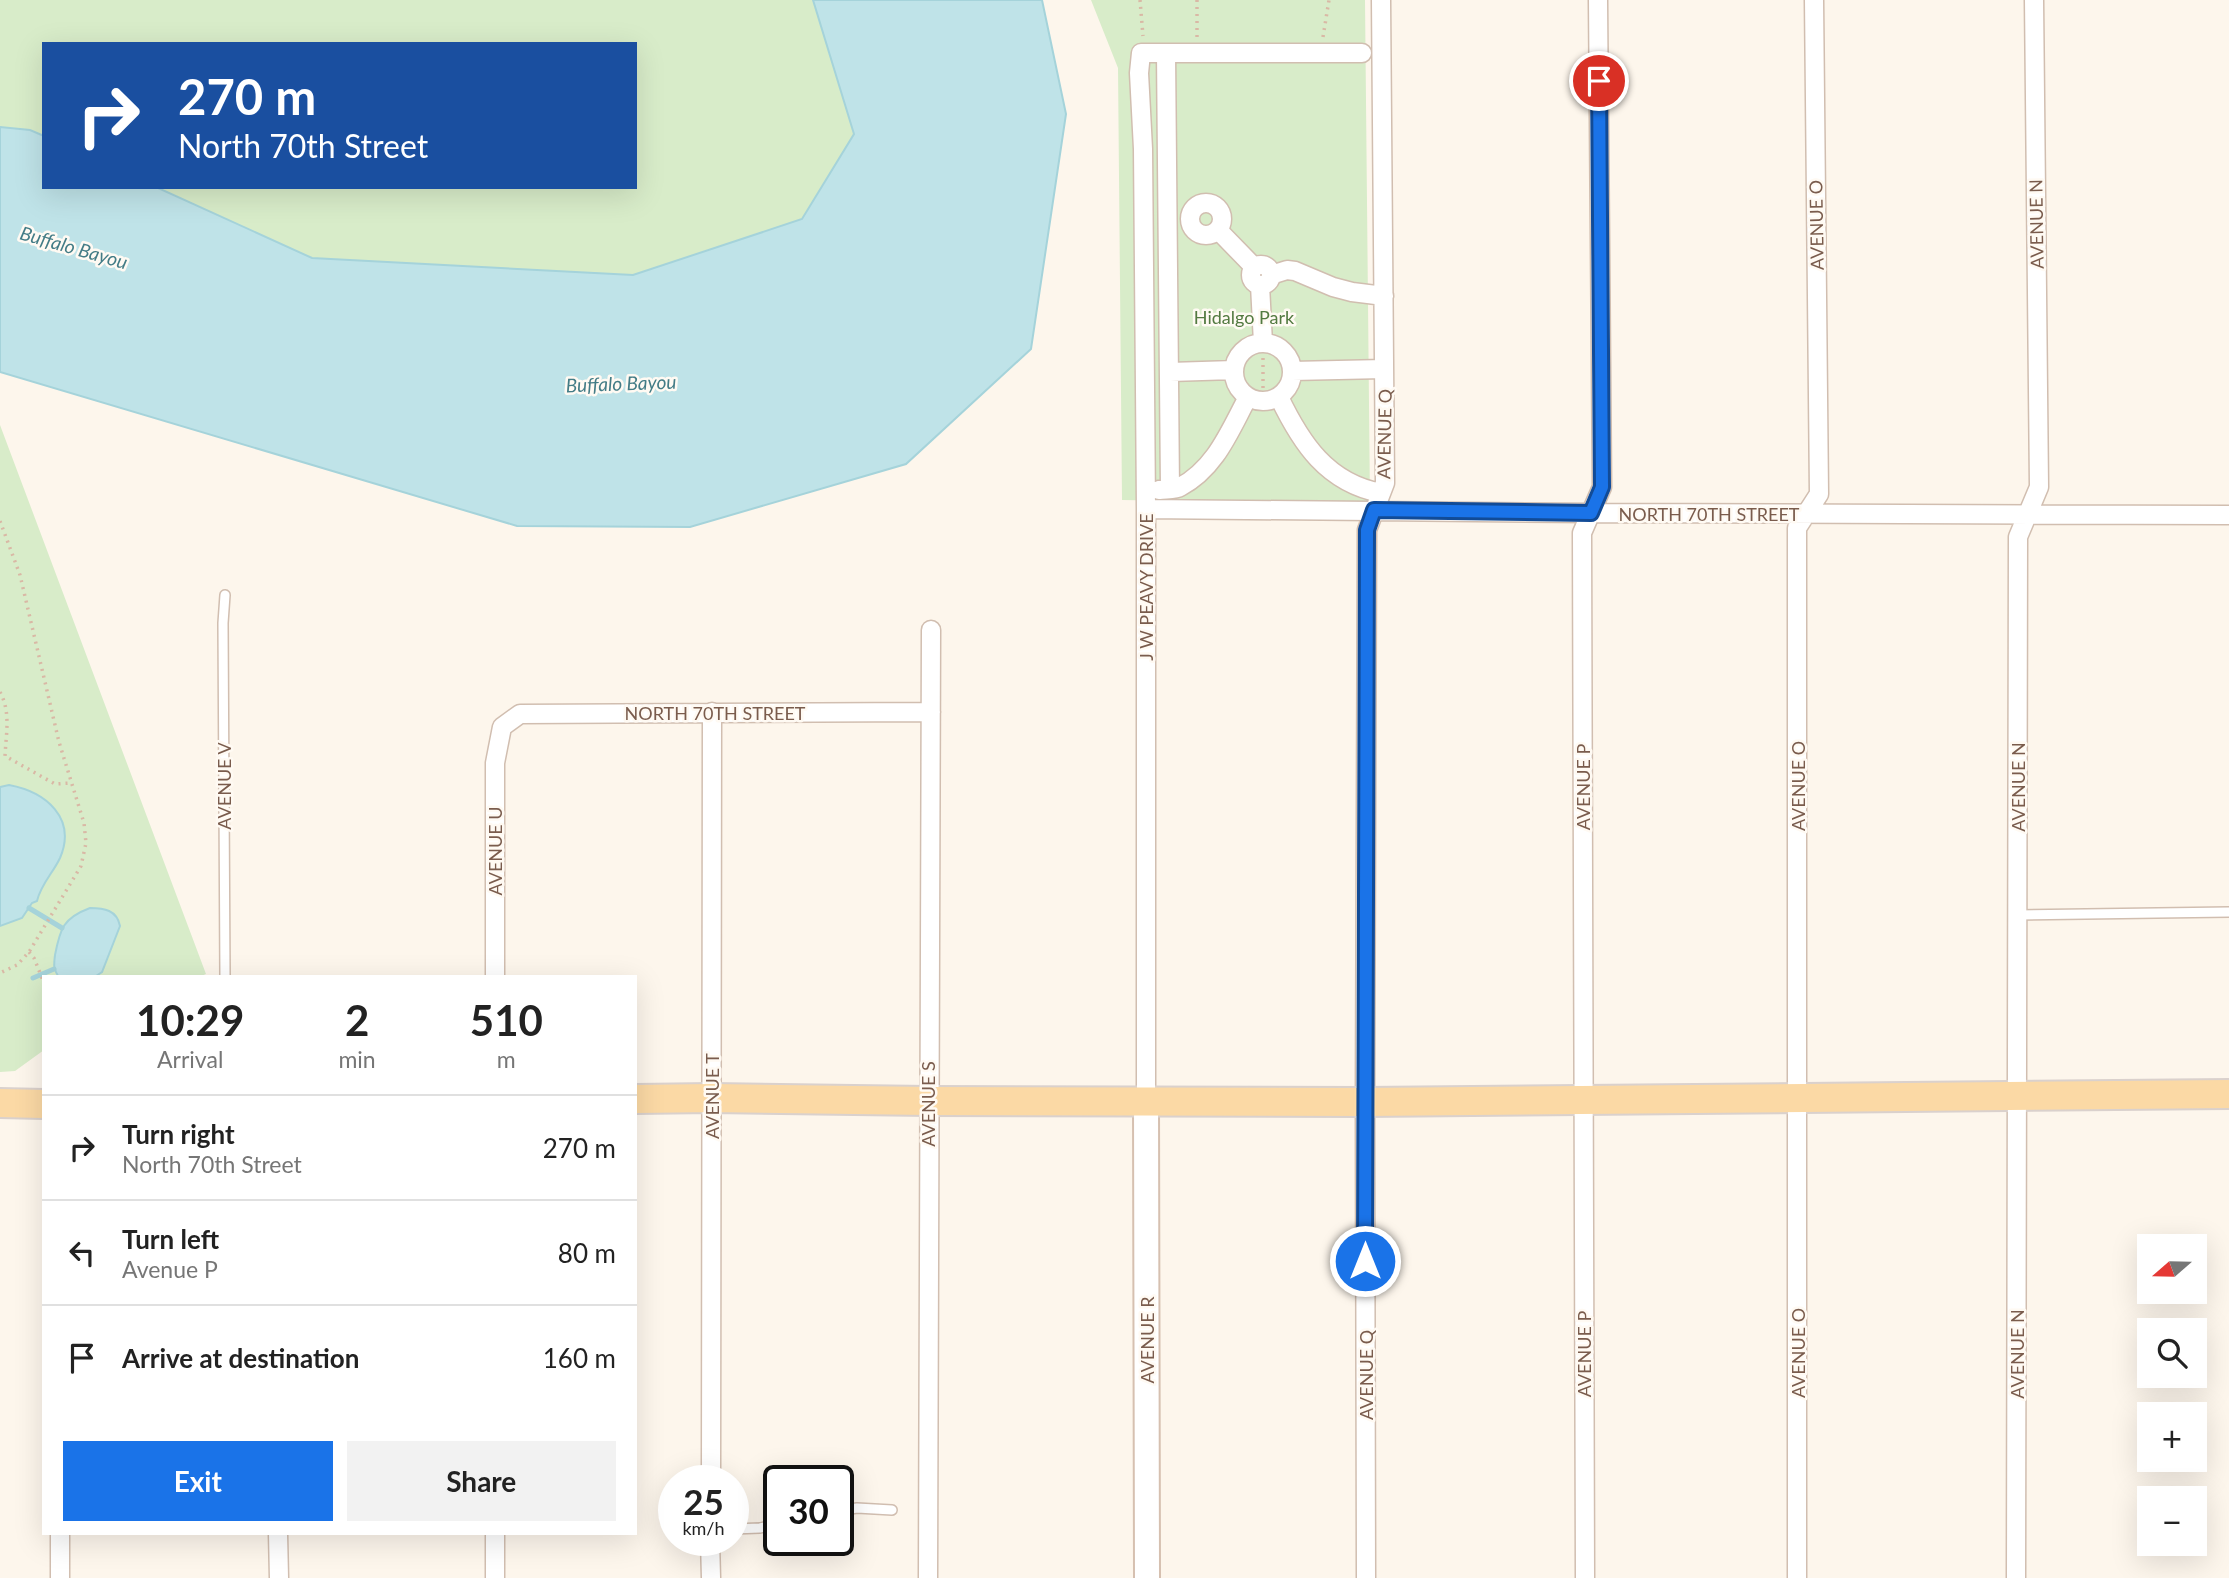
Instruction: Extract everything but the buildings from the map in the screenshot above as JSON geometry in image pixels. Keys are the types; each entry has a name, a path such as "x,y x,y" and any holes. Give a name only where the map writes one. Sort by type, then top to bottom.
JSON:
{"main road":[{"path":"637,1099 1365,1102 2229,1094"},
{"path":"0,1103 42,1104"}],"street":[{"name":"AVENUE Q","path":"1366,1578 1367,530 1385,483 1381,0"},
{"name":"AVENUE P","path":"1585,1578 1582,533 1602,487 1598,0"},
{"name":"AVENUE O","path":"1797,1578 1797,528 1819,494 1814,0"},
{"name":"AVENUE N","path":"2016,1578 2018,537 2039,487 2034,0"},
{"path":"1142,53 1362,53"},
{"name":"J W PEAVY DRIVE","path":"1142,53 1139,73 1143,149 1146,490 1146,1101"},
{"path":"1167,53 1170,489"},
{"path":"1218,230 1254,267 1260,264 1266,266 1263,343"},
{"path":"1266,280 1287,270 1295,271 1333,287 1384,296"},
{"path":"1146,490 1179,489 1209,464 1264,398 1286,390 1291,381 1290,361 1278,346 1263,343 1249,346 1241,352 1234,370 1237,386 1264,398 1292,424 1317,460 1364,490 1381,493"},
{"path":"1292,371 1384,369"},
{"path":"1170,372 1234,370"},
{"name":"NORTH 70TH STREET","path":"1146,509 2229,515"},
{"name":"AVENUE S","path":"928,1578 931,630"},
{"name":"AVENUE T","path":"710,1465 712,712"},
{"name":"NORTH 70TH STREET","path":"502,727 520,714 931,712"},
{"name":"AVENUE U","path":"495,975 495,762 502,727"},
{"name":"AVENUE R","path":"1146,1101 1147,1578"},
{"path":"60,1535 60,1578"},
{"path":"278,1535 279,1578"},
{"path":"495,1535 495,1578"},
{"path":"710,1556 711,1578"}],"lane":[{"name":"AVENUE V","path":"225,595 225,975"},
{"path":"2018,915 2229,912"},
{"path":"854,1508 891,1510"}],"path":[{"path":"1140,0 1144,32 1142,53"},
{"path":"1196,53 1197,0"},
{"path":"1320,53 1329,0"},
{"path":"1263,343 1264,398"},
{"path":"0,521 20,575 86,843 81,866 29,953 17,965 0,973"},
{"path":"0,692 8,717 5,756 0,760"},
{"path":"5,756 55,784 70,783"},
{"path":"29,953 42,977"}],"green space":[{"path":"0,0 813,0 854,134 802,220 633,275 312,258 160,189 637,189 637,42 42,42 42,135 30,130 0,127"},
{"name":"Hidalgo Park","path":"1091,0 1365,0 1370,504 1122,500 1118,68"},
{"path":"0,425 206,974 42,975 42,1051 15,1071 0,1072"}],"water":[{"name":"Buffalo Bayou","path":"813,0 1042,0 1066,114 1031,349 906,464 690,527 517,526 0,372 0,127 30,130 42,135 42,189 160,189 312,258 633,275 802,219 854,134"},
{"path":"9,785 35,794 55,809 61,819 64,844 60,858 41,889 37,901 32,903 22,918 0,926 0,787"},
{"path":"90,908 109,911 116,916 120,926 102,972 98,975 58,975 54,961 61,931 68,920"}],"waterway":[{"path":"29,908 62,928"},
{"path":"33,978 54,969"}],"route":[{"path":"1365,1261 1367,530 1374,510 1591,513 1602,487 1599,81"}]}
